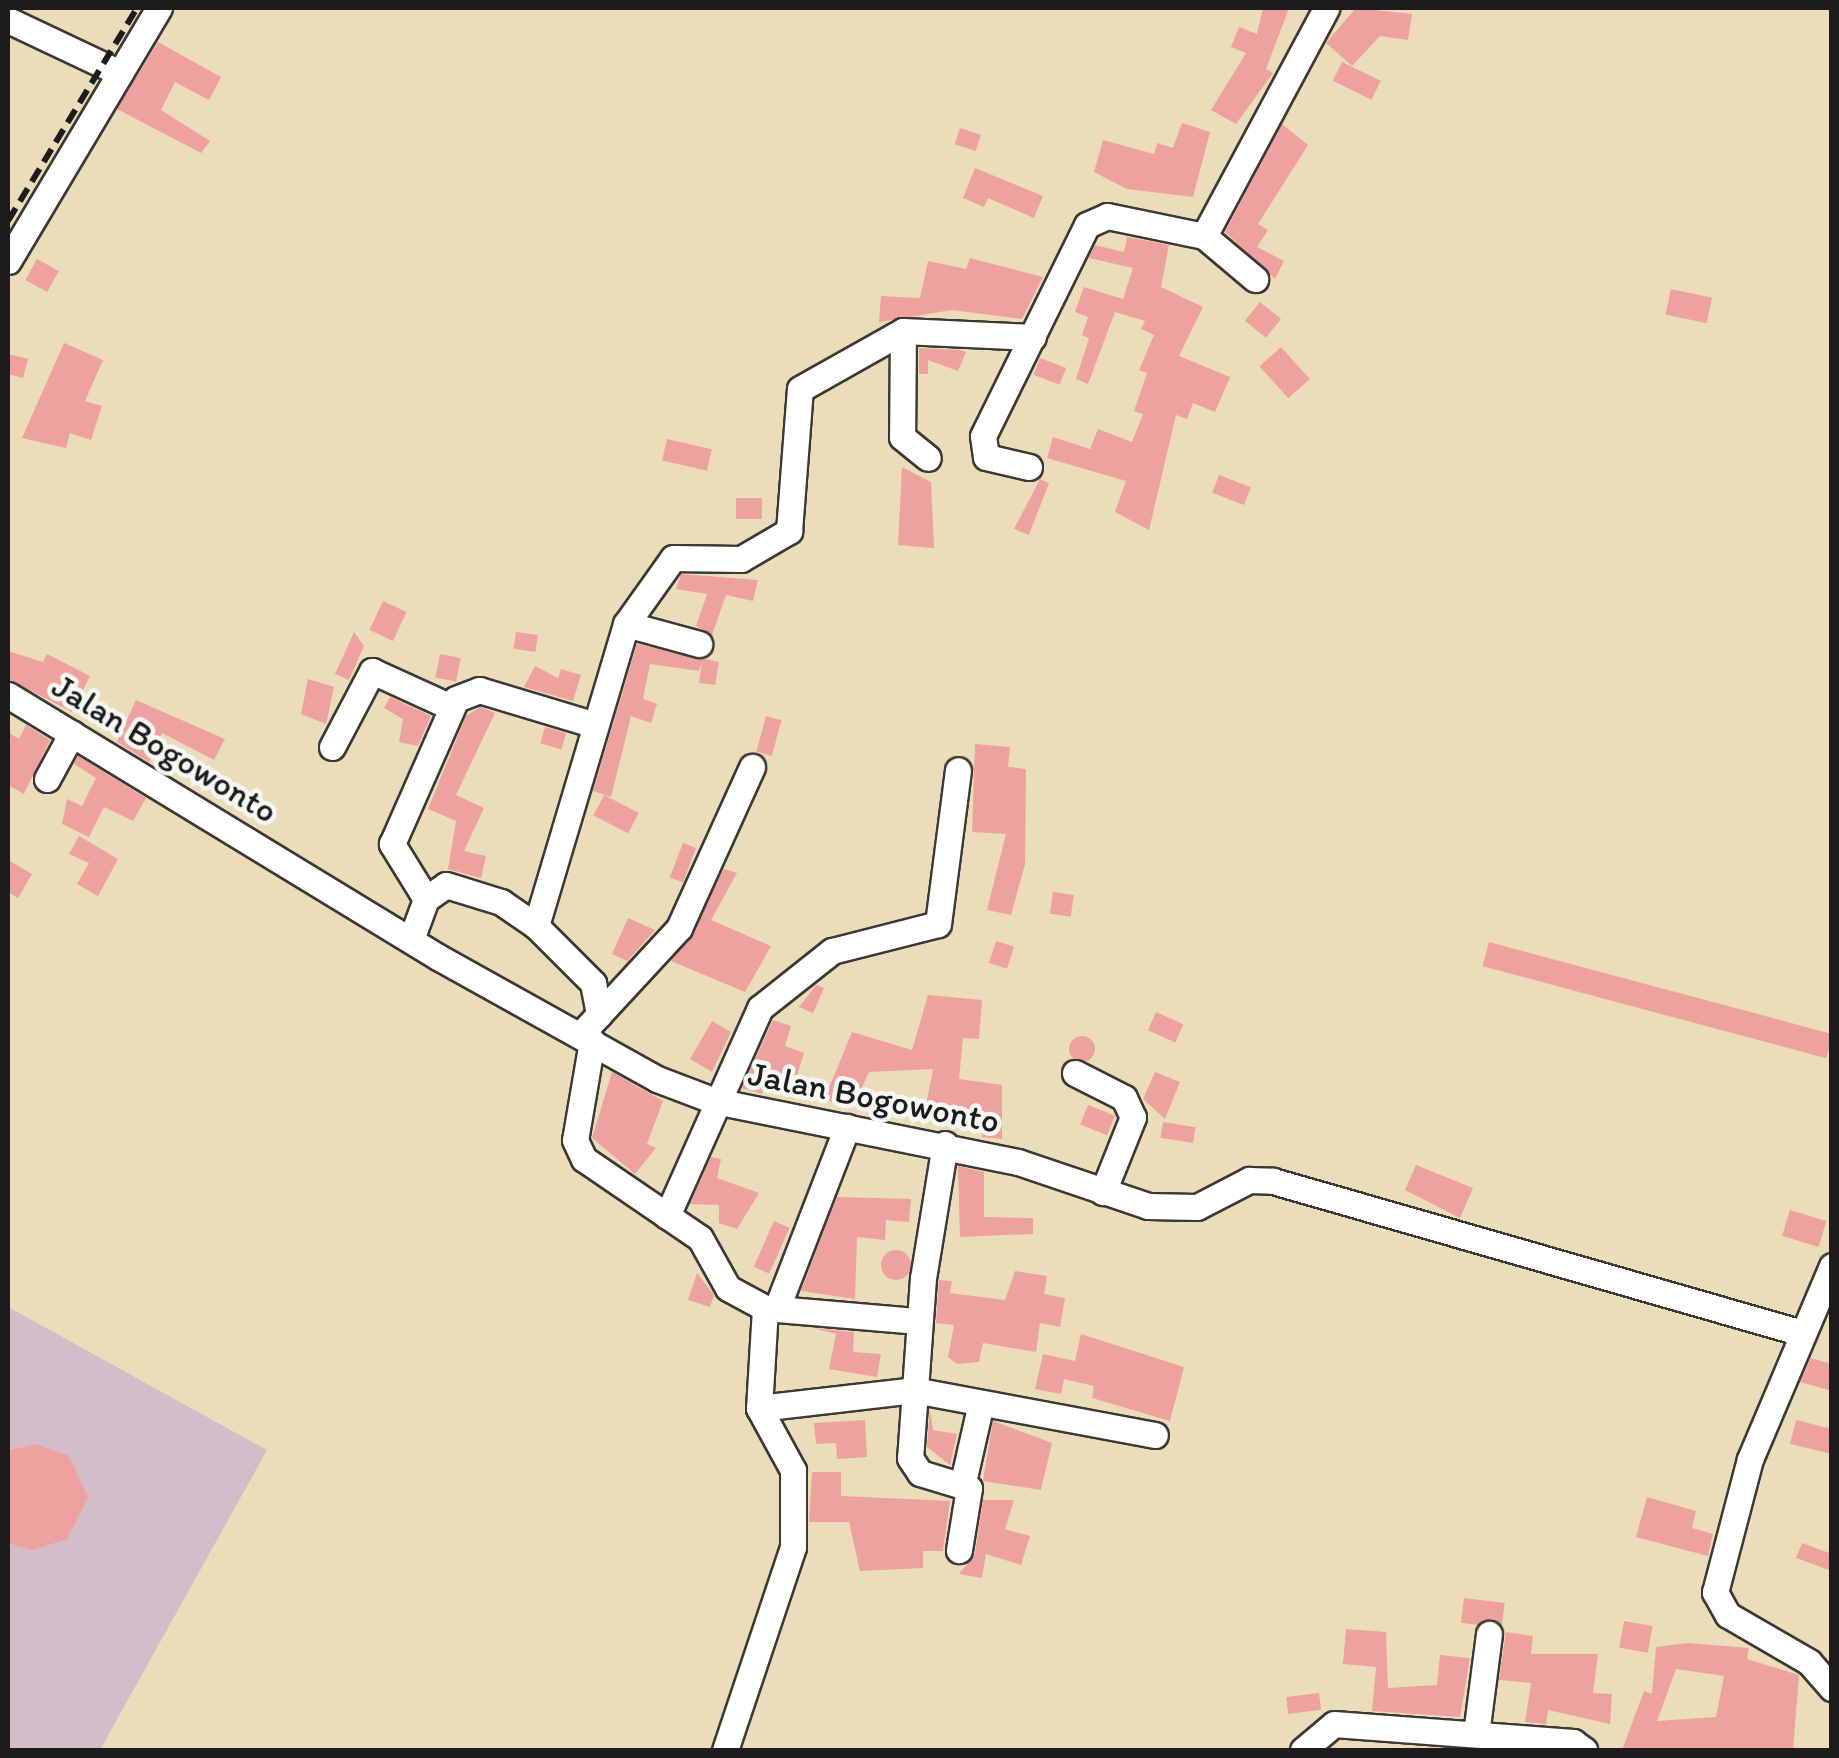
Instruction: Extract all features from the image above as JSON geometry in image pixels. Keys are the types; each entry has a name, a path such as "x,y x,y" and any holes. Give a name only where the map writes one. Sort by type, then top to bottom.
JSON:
{"street":[{"path":"8,261 159,8"},
{"path":"1204,236 1326,8"},
{"path":"8,20 120,73"},
{"path":"1029,467 986,456 982,436 1096,218 1204,236 1255,279"},
{"path":"536,926 592,724 626,624 673,558 741,559 789,531 800,389 903,332 1033,337"},
{"path":"903,332 902,437 928,458"},
{"path":"626,624 700,644"},
{"path":"332,747 372,671 451,707"},
{"path":"426,899 392,844 451,707 478,690 592,724"},
{"name":"Jalan Bogowonto","path":"8,694 586,1038 715,1101 945,1144 1103,1192 1182,1209 1249,1180 1272,1181 1802,1333"},
{"path":"47,778 72,733"},
{"path":"752,767 678,928 599,1014 586,1038 574,1140 603,1180 700,1238 728,1288 772,1307 918,1321"},
{"path":"667,1216 750,1019 832,951 938,924 958,770"},
{"path":"412,937 426,899 436,886 462,886 536,926 594,984 599,1014"},
{"path":"1075,1073 1124,1098 1132,1117 1103,1192"},
{"path":"725,1750 794,1547 793,1470 759,1408 772,1307 848,1127"},
{"path":"945,1144 918,1321 914,1468 963,1482 970,1493 959,1550"},
{"path":"1832,1266 1750,1459 1716,1592 1728,1614 1809,1662 1832,1688"},
{"path":"759,1408 914,1390 1155,1435"},
{"path":"963,1482 981,1403"},
{"path":"1476,1734 1489,1634"},
{"path":"1303,1750 1323,1730 1476,1734 1572,1742 1584,1750"}],"shaded area":[{"path":"8,1307 267,1450 100,1750 8,1750"}],"building":[{"path":"1263,8 1289,8 1266,69 1273,73 1236,124 1211,110 1246,53 1231,47 1239,27 1257,34"},
{"path":"1356,8 1412,14 1408,40 1380,36 1352,66 1326,43"},
{"path":"158,42 221,77 209,100 175,82 161,110 210,141 201,153 117,109"},
{"path":"1342,62 1381,81 1371,100 1333,81"},
{"path":"1182,123 1210,132 1193,197 1127,189 1094,172 1103,140 1154,154 1157,143 1173,148"},
{"path":"1282,124 1308,145 1258,224 1268,230 1257,247 1284,261 1275,279 1225,232"},
{"path":"960,128 981,135 976,151 955,144"},
{"path":"975,168 1043,196 1034,218 988,198 984,207 963,198"},
{"path":"1127,237 1169,245 1161,287 1203,307 1179,356 1230,377 1215,412 1193,403 1187,419 1176,415 1149,530 1115,512 1126,481 1047,458 1053,437 1090,449 1098,429 1132,442 1143,414 1134,411 1147,373 1139,370 1154,335 1141,329 1145,321 1115,312 1088,384 1076,379 1089,338 1082,335 1088,317 1075,312 1084,287 1123,299 1133,268 1089,258 1095,245 1124,252"},
{"path":"970,258 1043,277 1022,319 952,310 879,322 881,296 920,298 928,261 966,269"},
{"path":"37,259 59,271 47,292 25,280"},
{"path":"1671,289 1712,298 1707,323 1666,314"},
{"path":"1260,302 1281,319 1266,338 1245,321"},
{"path":"64,343 103,360 85,401 102,406 91,440 70,433 66,448 22,438"},
{"path":"1281,347 1310,379 1288,398 1259,366"},
{"path":"919,348 966,352 958,371 928,360 928,374 919,374"},
{"path":"8,354 28,359 23,378 8,374"},
{"path":"1040,358 1066,368 1060,385 1034,375"},
{"path":"667,439 712,449 707,471 662,460"},
{"path":"902,467 931,482 934,548 898,545"},
{"path":"1219,475 1251,487 1244,505 1212,493"},
{"path":"1040,479 1049,483 1029,535 1014,529"},
{"path":"736,498 762,498 762,519 736,519"},
{"path":"681,574 758,580 753,601 726,595 712,635 696,626 707,594 676,589"},
{"path":"383,601 407,612 393,641 369,630"},
{"path":"354,632 364,646 349,680 335,674"},
{"path":"516,632 538,635 535,652 514,649"},
{"path":"637,644 719,662 715,685 699,683 702,662 699,671 650,664 643,699 657,704 651,723 631,716 611,797 593,791"},
{"path":"8,651 43,662 47,654 90,676 72,712 8,679"},
{"path":"440,654 461,658 456,682 435,678"},
{"path":"535,666 558,678 561,669 581,675 573,701 524,687"},
{"path":"308,679 334,687 326,724 301,714"},
{"path":"390,697 431,716 418,746 399,742 403,719 384,708"},
{"path":"136,700 225,739 214,760 162,733 149,762 117,742"},
{"path":"480,707 495,713 456,795 484,808 464,851 486,856 481,878 448,869 456,821 428,809 466,716"},
{"path":"766,716 781,720 772,756 756,752"},
{"path":"26,725 50,740 24,794 8,785 8,732 19,739"},
{"path":"545,727 566,733 561,749 540,743"},
{"path":"975,744 1010,747 1008,767 1026,769 1025,864 1011,915 987,910 1006,834 972,832"},
{"path":"78,756 146,798 133,821 104,807 89,837 62,824 67,799 82,806 96,778 74,764"},
{"path":"604,795 639,813 628,833 594,815"},
{"path":"79,836 118,859 98,896 77,884 89,863 69,854"},
{"path":"683,843 696,848 683,883 670,878"},
{"path":"8,860 32,874 18,898 8,892"},
{"path":"724,869 737,873 711,920 771,946 745,992 671,961"},
{"path":"1053,892 1074,895 1071,917 1050,914"},
{"path":"628,918 655,930 627,961 612,954"},
{"path":"996,941 1014,947 1007,969 989,963"},
{"path":"1489,942 1832,1034 1826,1058 1483,966"},
{"path":"816,985 824,988 813,1013 799,1007"},
{"path":"928,995 982,1000 979,1039 963,1038 959,1079 1002,1085 1002,1139 982,1137 985,1112 925,1111 933,1069 869,1072 853,1107 824,1100 852,1032 912,1050"},
{"path":"1156,1012 1183,1024 1175,1042 1148,1030"},
{"path":"773,1020 791,1026 785,1046 804,1053 796,1079 770,1071 762,1094 742,1088"},
{"path":"712,1021 731,1032 712,1072 690,1059"},
{"path":"1082,1036 1091,1040 1095,1049 1091,1058 1082,1062 1073,1058 1069,1049 1073,1040"},
{"path":"612,1072 663,1101 647,1144 656,1148 635,1174 592,1138"},
{"path":"1155,1072 1180,1082 1165,1119 1143,1099"},
{"path":"1088,1105 1115,1116 1107,1135 1080,1124"},
{"path":"1163,1122 1196,1127 1193,1143 1160,1138"},
{"path":"711,1157 721,1159 717,1178 759,1193 737,1229 719,1223 719,1205 690,1204"},
{"path":"1416,1165 1473,1188 1460,1218 1405,1190"},
{"path":"958,1166 984,1172 984,1217 1033,1218 1033,1234 960,1237"},
{"path":"837,1197 911,1199 909,1222 886,1220 885,1240 857,1237 855,1299 801,1291"},
{"path":"1790,1210 1826,1221 1818,1247 1782,1236"},
{"path":"774,1221 790,1228 769,1274 754,1267"},
{"path":"896,1250 907,1254 911,1265 907,1276 896,1280 885,1276 881,1265 885,1254"},
{"path":"1015,1271 1047,1276 1044,1294 1065,1298 1060,1327 1040,1323 1036,1352 983,1343 979,1362 957,1364 948,1357 954,1325 936,1323 939,1280 952,1281 950,1293 1005,1300"},
{"path":"697,1273 714,1295 710,1307 688,1300"},
{"path":"813,1328 854,1332 853,1352 881,1354 877,1377 829,1369 836,1334"},
{"path":"1081,1334 1184,1367 1170,1421 1092,1398 1094,1386 1064,1379 1061,1394 1035,1389 1043,1354 1075,1361"},
{"path":"1811,1358 1832,1364 1832,1391 1800,1382"},
{"path":"930,1409 933,1430 957,1434 950,1465 927,1447"},
{"path":"865,1420 867,1457 837,1459 836,1443 816,1444 814,1423"},
{"path":"1796,1420 1832,1429 1832,1454 1790,1444"},
{"path":"993,1421 1052,1443 1041,1490 983,1481"},
{"path":"35,1444 69,1456 88,1498 67,1539 33,1550 8,1543 8,1451"},
{"path":"812,1472 841,1472 841,1496 950,1501 943,1551 923,1551 923,1568 860,1571 849,1522 809,1522"},
{"path":"1647,1497 1696,1511 1692,1528 1713,1534 1708,1556 1636,1537"},
{"path":"983,1500 1014,1500 1005,1529 1030,1536 1021,1565 986,1554 982,1578 959,1574 975,1554"},
{"path":"1802,1543 1832,1554 1832,1571 1796,1558"},
{"path":"1464,1598 1505,1603 1502,1628 1461,1623"},
{"path":"1624,1621 1653,1626 1648,1653 1619,1648"},
{"path":"1346,1629 1386,1632 1388,1688 1437,1685 1440,1655 1470,1658 1460,1717 1372,1711 1376,1667 1343,1664"},
{"path":"1506,1632 1533,1636 1531,1654 1598,1654 1593,1693 1612,1694 1610,1724 1548,1710 1546,1724 1525,1722 1531,1683 1499,1680"},
{"path":"1688,1643 1749,1648 1747,1659 1799,1675 1793,1750 1622,1750 1644,1691 1652,1694 1656,1647","holes":["1676,1669 1724,1676 1716,1717 1657,1721"]},
{"path":"1319,1693 1321,1710 1288,1714 1286,1697"}],"railway":[{"path":"8,221 137,8"}]}
